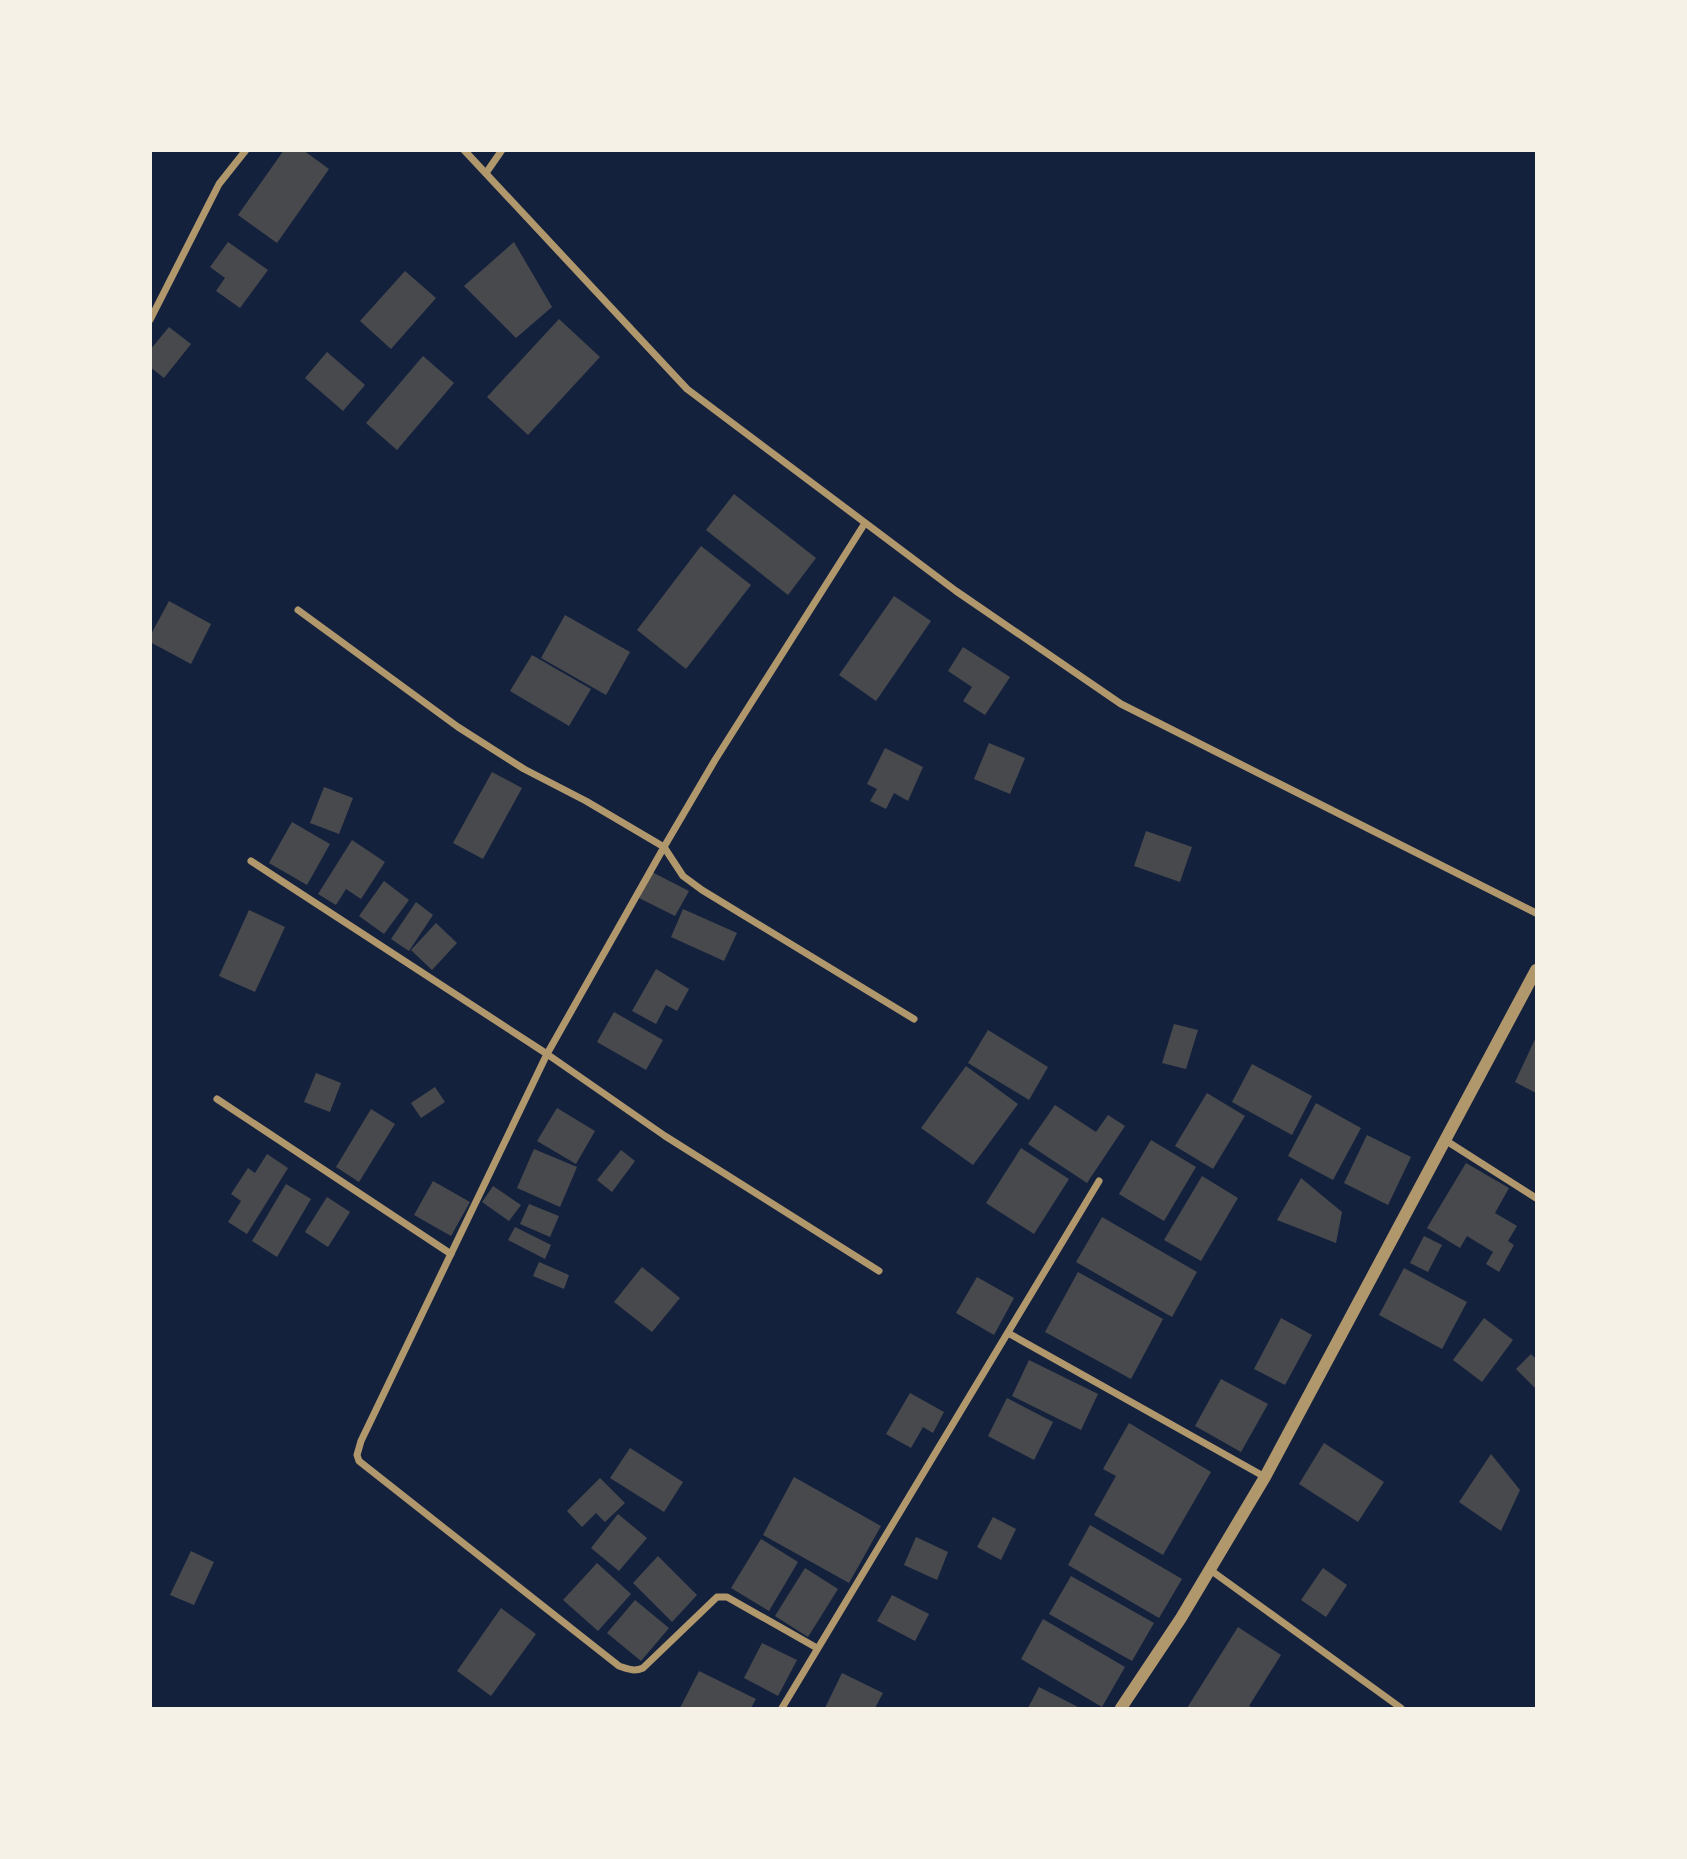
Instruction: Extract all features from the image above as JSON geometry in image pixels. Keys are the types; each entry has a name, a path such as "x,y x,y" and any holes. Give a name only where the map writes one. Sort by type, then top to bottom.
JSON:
{"street":[{"path":"150,320 219,184 246,150"},
{"path":"464,150 687,389 956,591 1121,704 1536,913"},
{"path":"486,173 502,150"},
{"path":"817,1648 727,1597 717,1597 643,1668 636,1671 620,1666 359,1461 357,1455 361,1441 547,1054 715,760 865,523"},
{"path":"298,610 457,727 524,769 586,801 664,848 683,876 702,890 914,1019"},
{"path":"251,861 547,1054 665,1136 878,1271"},
{"path":"1121,1709 1181,1618 1265,1477 1536,970"},
{"path":"217,1099 451,1254"},
{"path":"1445,1140 1536,1198"},
{"path":"782,1709 1099,1181"},
{"path":"1008,1333 1265,1477"},
{"path":"1209,1569 1401,1709"}],"building":[{"path":"284,150 303,150 329,169 277,243 238,215"},
{"path":"228,242 268,270 240,308 216,291 225,278 210,267"},
{"path":"514,242 552,307 516,338 464,286"},
{"path":"405,271 436,298 391,349 360,321"},
{"path":"559,319 600,357 528,435 487,397"},
{"path":"169,327 191,344 164,378 150,367 150,350"},
{"path":"327,352 365,385 343,411 305,378"},
{"path":"423,356 454,383 397,450 366,423"},
{"path":"734,494 816,558 788,595 706,530"},
{"path":"701,546 751,585 686,669 637,630"},
{"path":"894,596 931,621 876,701 839,675"},
{"path":"169,601 211,624 191,664 150,642 150,636"},
{"path":"565,615 630,652 606,695 541,658"},
{"path":"963,647 1010,677 985,715 963,701 972,687 948,671"},
{"path":"532,655 591,689 569,726 510,691"},
{"path":"989,743 1025,758 1010,794 974,779"},
{"path":"885,748 923,767 908,801 894,793 886,809 870,801 877,789 867,784"},
{"path":"492,772 522,788 483,859 453,843"},
{"path":"324,787 353,798 339,834 310,823"},
{"path":"292,822 330,844 307,885 269,863"},
{"path":"1146,831 1192,847 1180,882 1134,866"},
{"path":"352,840 385,862 361,899 346,889 336,905 318,894"},
{"path":"652,872 689,891 675,916 639,898"},
{"path":"384,881 409,900 384,934 359,916"},
{"path":"416,902 433,915 409,951 391,939"},
{"path":"683,909 737,933 724,961 671,937"},
{"path":"249,910 285,927 255,992 219,976"},
{"path":"436,923 457,943 432,970 411,950"},
{"path":"656,969 689,989 677,1011 666,1005 656,1024 632,1011"},
{"path":"614,1012 663,1040 646,1070 597,1042"},
{"path":"1174,1024 1198,1030 1186,1069 1162,1063"},
{"path":"988,1030 1048,1067 1029,1100 968,1063"},
{"path":"1536,1037 1536,1093 1515,1082"},
{"path":"1252,1064 1312,1096 1292,1135 1232,1102"},
{"path":"966,1066 1018,1104 973,1165 921,1128"},
{"path":"316,1073 341,1083 330,1112 304,1102"},
{"path":"435,1087 445,1102 421,1118 411,1103"},
{"path":"1207,1093 1245,1116 1213,1169 1175,1146"},
{"path":"1316,1103 1361,1128 1333,1180 1288,1156"},
{"path":"1055,1105 1096,1132 1108,1115 1125,1126 1087,1183 1028,1144"},
{"path":"557,1108 595,1131 576,1164 537,1141"},
{"path":"371,1109 395,1124 359,1182 336,1167"},
{"path":"1367,1135 1411,1157 1388,1205 1344,1183"},
{"path":"1151,1140 1196,1167 1164,1221 1119,1194"},
{"path":"1021,1148 1069,1179 1034,1234 986,1203"},
{"path":"534,1149 577,1167 560,1207 517,1188"},
{"path":"621,1150 635,1161 612,1192 597,1180"},
{"path":"267,1154 288,1168 247,1234 228,1222 241,1201 231,1194 248,1168 255,1173"},
{"path":"1466,1163 1509,1188 1495,1213 1517,1226 1508,1241 1514,1245 1499,1272 1486,1264 1493,1252 1467,1236 1460,1248 1427,1228"},
{"path":"1202,1176 1238,1198 1201,1261 1164,1240"},
{"path":"1301,1178 1342,1212 1336,1243 1277,1220"},
{"path":"433,1181 470,1202 451,1236 414,1215"},
{"path":"286,1184 311,1199 277,1257 252,1241"},
{"path":"493,1186 521,1205 509,1221 482,1202"},
{"path":"327,1197 350,1212 328,1247 305,1232"},
{"path":"529,1204 559,1216 550,1237 520,1224"},
{"path":"1102,1217 1197,1272 1172,1317 1076,1262"},
{"path":"515,1227 551,1245 545,1259 508,1240"},
{"path":"1424,1236 1442,1245 1428,1272 1410,1263"},
{"path":"539,1262 569,1275 564,1289 533,1276"},
{"path":"642,1267 680,1298 652,1332 614,1302"},
{"path":"1404,1268 1467,1302 1442,1349 1379,1315"},
{"path":"1078,1272 1163,1319 1131,1379 1045,1332"},
{"path":"977,1277 1014,1298 994,1335 956,1313"},
{"path":"1281,1318 1312,1335 1285,1385 1254,1369"},
{"path":"1484,1318 1513,1340 1482,1382 1453,1360"},
{"path":"1531,1354 1536,1359 1536,1389 1516,1369"},
{"path":"1029,1360 1098,1394 1081,1430 1012,1396"},
{"path":"1221,1379 1268,1404 1241,1452 1195,1426"},
{"path":"910,1393 944,1412 933,1433 923,1427 911,1448 886,1434"},
{"path":"1007,1398 1053,1422 1034,1460 988,1436"},
{"path":"1129,1423 1211,1472 1163,1555 1094,1515 1116,1476 1103,1469"},
{"path":"1324,1443 1384,1482 1358,1522 1299,1484"},
{"path":"630,1448 683,1482 664,1512 610,1478"},
{"path":"1491,1454 1520,1490 1501,1531 1459,1502"},
{"path":"794,1477 881,1526 849,1583 763,1535"},
{"path":"600,1478 625,1503 605,1522 596,1513 582,1527 567,1511"},
{"path":"618,1514 647,1538 619,1571 591,1548"},
{"path":"993,1517 1016,1529 1001,1560 977,1547"},
{"path":"1090,1525 1182,1579 1159,1618 1068,1565"},
{"path":"916,1537 948,1552 937,1580 904,1565"},
{"path":"761,1539 798,1562 769,1611 731,1588"},
{"path":"191,1551 214,1562 194,1605 170,1595"},
{"path":"658,1556 697,1595 672,1622 633,1583"},
{"path":"597,1563 631,1594 598,1631 563,1600"},
{"path":"805,1568 838,1589 808,1637 775,1616"},
{"path":"1323,1568 1347,1585 1326,1617 1301,1600"},
{"path":"1071,1576 1154,1623 1132,1661 1049,1614"},
{"path":"892,1595 929,1614 915,1641 877,1621"},
{"path":"635,1600 669,1628 641,1661 607,1633"},
{"path":"501,1608 536,1634 491,1696 457,1671"},
{"path":"1043,1619 1125,1667 1102,1707 1021,1659"},
{"path":"1238,1627 1281,1655 1249,1706 1254,1708 1187,1708"},
{"path":"762,1643 797,1660 778,1696 744,1678"},
{"path":"699,1671 756,1699 751,1708 680,1708"},
{"path":"842,1673 883,1693 875,1708 825,1708"},
{"path":"1039,1687 1080,1708 1028,1708"}]}
